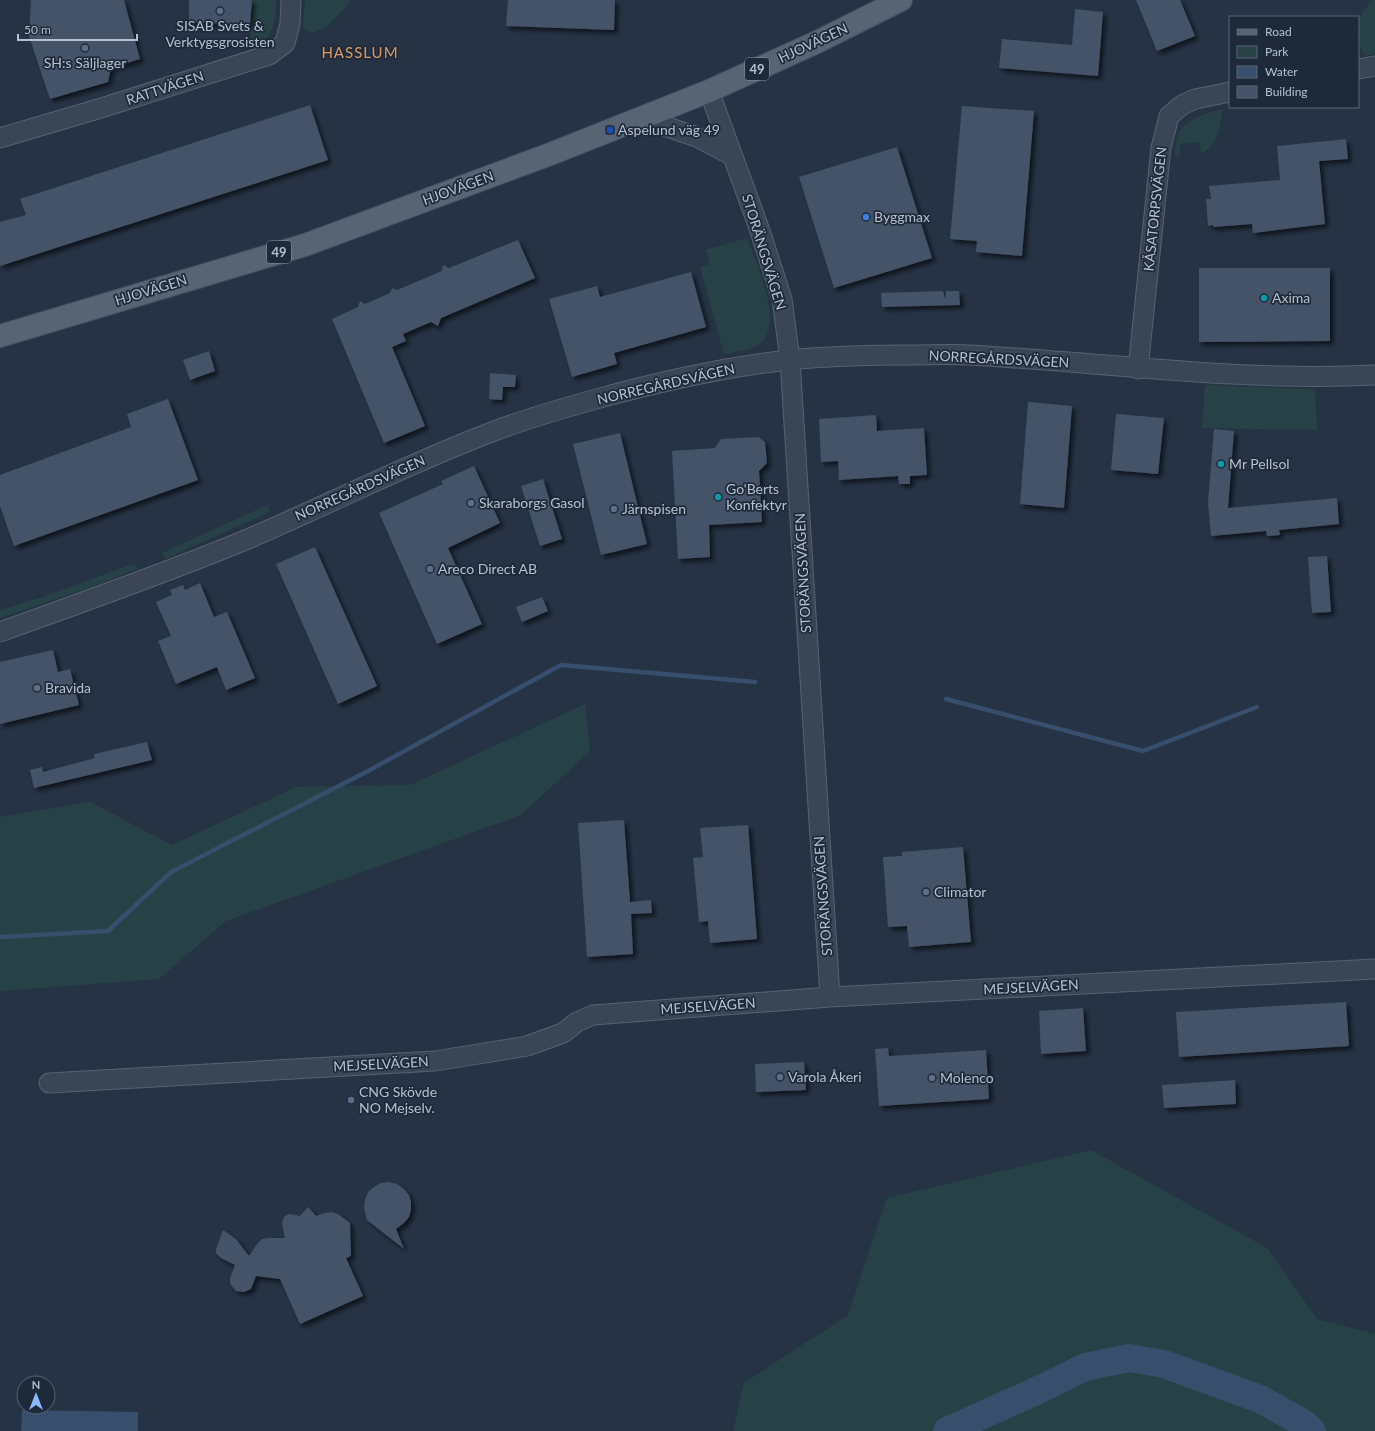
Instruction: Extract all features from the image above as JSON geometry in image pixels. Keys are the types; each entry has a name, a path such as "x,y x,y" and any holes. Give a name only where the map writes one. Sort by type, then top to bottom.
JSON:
{"main road":[{"name":"HJOVÄGEN","path":"0,336 305,245 553,153 709,91 816,42 901,0"}],"street":[{"name":"RATTVÄGEN","path":"0,138 98,110 268,55 285,43 290,24 290,0"},
{"path":"1359,69 1375,66"},
{"name":"STORÄNGSVÄGEN","path":"709,91 759,228 782,299 790,360 830,997"},
{"name":"KÅSATORPSVÄGEN","path":"1138,369 1161,148 1169,116 1182,105 1195,99 1229,92"},
{"path":"641,118 697,137 733,156"},
{"name":"NORREGÅRDSVÄGEN","path":"0,632 154,577 248,538 423,460 523,420 652,384 723,370 790,360 876,355 964,354 1138,369 1263,376 1375,375"},
{"name":"MEJSELVÄGEN","path":"50,1083 434,1062 527,1046 564,1033 577,1022 593,1015 830,997 1375,970"}],"green space":[{"path":"252,0 276,0 276,9 274,24 270,33 263,40 250,47"},
{"path":"305,0 350,0 343,10 326,26 320,30 309,32 303,28"},
{"path":"1373,0 1375,0 1375,54 1366,56 1360,45 1359,21 1362,13"},
{"path":"1222,109 1218,135 1211,146 1206,151 1201,153 1200,142 1180,144 1180,157 1175,157 1178,136 1187,123 1202,115"},
{"path":"747,238 766,291 770,320 768,332 759,345 724,354 700,267 710,264 706,250"},
{"path":"1205,385 1310,389 1315,391 1317,430 1202,428"},
{"path":"267,505 270,512 165,559 162,553"},
{"path":"132,564 136,566 136,569 92,587 0,618 0,610 43,597"},
{"path":"585,704 590,751 521,815 226,921 159,979 0,991 0,817 90,802 172,845 296,787 410,785"},
{"path":"1091,1150 1267,1248 1317,1319 1375,1334 1375,1431 733,1431 744,1383 848,1315 887,1198"}],"water":[{"path":"56,1411 138,1412 138,1431 21,1431 22,1415 56,1415"}],"building":[{"name":"SH:s Säljlager","path":"31,0 124,0 140,59 111,68 108,82 50,99 29,36"},
{"name":"SISAB Svets & Verktygsgrosisten","path":"189,0 252,0 250,25 189,22"},
{"path":"508,0 615,0 614,30 506,26"},
{"path":"1136,0 1180,0 1195,36 1157,51"},
{"path":"1075,9 1103,12 1098,76 999,68 1002,39 1072,45"},
{"path":"310,105 328,160 0,266 0,222 26,215 20,199"},
{"path":"962,106 1034,111 1022,256 976,252 977,241 950,239"},
{"path":"1346,139 1348,159 1319,161 1325,224 1253,233 1252,224 1213,227 1213,225 1208,226 1206,199 1211,199 1209,186 1280,180 1277,146"},
{"name":"Byggmax","path":"897,147 932,258 834,288 799,177"},
{"path":"518,240 535,278 441,318 438,326 431,322 403,334 406,341 392,347 425,426 384,443 332,319 358,307 360,301 365,304 390,293 392,288 397,290 442,271 443,265 449,268"},
{"name":"Axima","path":"1199,268 1330,268 1330,341 1199,342"},
{"path":"691,272 706,327 614,353 617,364 572,377 549,299 597,286 600,297"},
{"path":"943,291 945,299 946,291 959,291 960,305 882,307 881,293"},
{"path":"209,351 215,371 190,380 183,360"},
{"path":"490,373 516,375 515,387 503,387 502,400 489,399"},
{"path":"168,399 198,480 14,546 0,506 0,475 131,427 127,414"},
{"path":"1028,402 1072,406 1064,508 1020,504"},
{"path":"1116,414 1164,418 1158,474 1111,470"},
{"path":"876,415 877,431 924,428 927,475 910,476 910,484 899,484 898,476 839,480 838,461 821,462 819,419"},
{"path":"1214,429 1234,431 1228,508 1337,498 1339,524 1279,530 1280,535 1267,536 1266,531 1211,536 1208,502"},
{"name":"Järnspisen","path":"620,433 647,544 601,555 573,444"},
{"name":"Go'Berts Konfektyr","path":"759,437 765,442 767,463 759,471 762,522 709,525 710,557 678,559 672,451 715,448 721,439"},
{"name":"Areco Direct AB","path":"474,466 500,523 448,548 482,624 437,644 379,513 443,484 441,481"},
{"path":"543,479 562,539 540,546 521,486"},
{"path":"315,547 377,686 338,704 276,564"},
{"path":"1327,556 1331,612 1312,613 1308,557"},
{"path":"200,583 214,617 227,612 255,678 226,690 217,667 176,684 158,641 171,636 156,602 172,595 170,590 183,585 185,590"},
{"path":"542,597 548,611 522,622 516,607"},
{"name":"Bravida","path":"53,650 58,672 70,669 79,705 0,724 0,662"},
{"path":"147,742 152,760 34,788 30,770 42,767 43,772 95,758 94,754"},
{"path":"624,820 630,902 651,900 652,913 631,914 633,954 587,957 578,823"},
{"path":"748,825 757,939 710,943 708,921 699,922 693,858 703,857 700,828"},
{"name":"Climator","path":"963,847 971,942 909,947 907,926 888,927 883,857 902,856 902,852"},
{"path":"1346,1002 1349,1046 1179,1057 1176,1012"},
{"path":"1083,1008 1086,1051 1041,1054 1039,1011"},
{"name":"Molenco","path":"888,1048 889,1056 986,1050 989,1099 879,1106 875,1049"},
{"name":"Varola Åkeri","path":"804,1062 806,1090 756,1092 755,1064"},
{"path":"1235,1080 1236,1104 1164,1108 1162,1085"},
{"path":"389,1182 397,1184 404,1189 409,1195 411,1202 409,1217 396,1229 404,1249 367,1220 364,1208 368,1192 381,1183"},
{"path":"308,1207 316,1216 332,1212 338,1214 350,1223 351,1256 346,1258 363,1296 300,1324 280,1279 256,1276 251,1289 244,1292 236,1291 230,1282 235,1265 221,1258 216,1253 216,1249 223,1230 236,1239 249,1256 262,1239 285,1238 282,1223 284,1217 289,1214 300,1216"}],"waterway":[{"path":"0,937 108,931 171,872 368,771 561,665 755,682"},
{"path":"946,699 1143,751 1257,707"},
{"path":"947,1431 1034,1392 1085,1367 1129,1358 1164,1364 1260,1399 1303,1423 1312,1431"}],"place":[{"name":"SISAB Svets & Verktygsgrosisten","path":"220,11"},
{"name":"SH:s Säljlager","path":"85,48"},
{"name":"Aspelund väg 49","path":"610,130"},
{"name":"Byggmax","path":"866,217"},
{"name":"Axima","path":"1264,298"},
{"name":"Mr Pellsol","path":"1221,464"},
{"name":"Go'Berts Konfektyr","path":"718,497"},
{"name":"Skaraborgs Gasol","path":"471,503"},
{"name":"Järnspisen","path":"614,509"},
{"name":"Areco Direct AB","path":"430,569"},
{"name":"Bravida","path":"37,688"},
{"name":"Climator","path":"926,892"},
{"name":"Varola Åkeri","path":"780,1077"},
{"name":"Molenco","path":"932,1078"},
{"name":"CNG Skövde NO Mejselv.","path":"351,1100"}],"district":[{"name":"HASSLUM","path":"360,53"}]}
